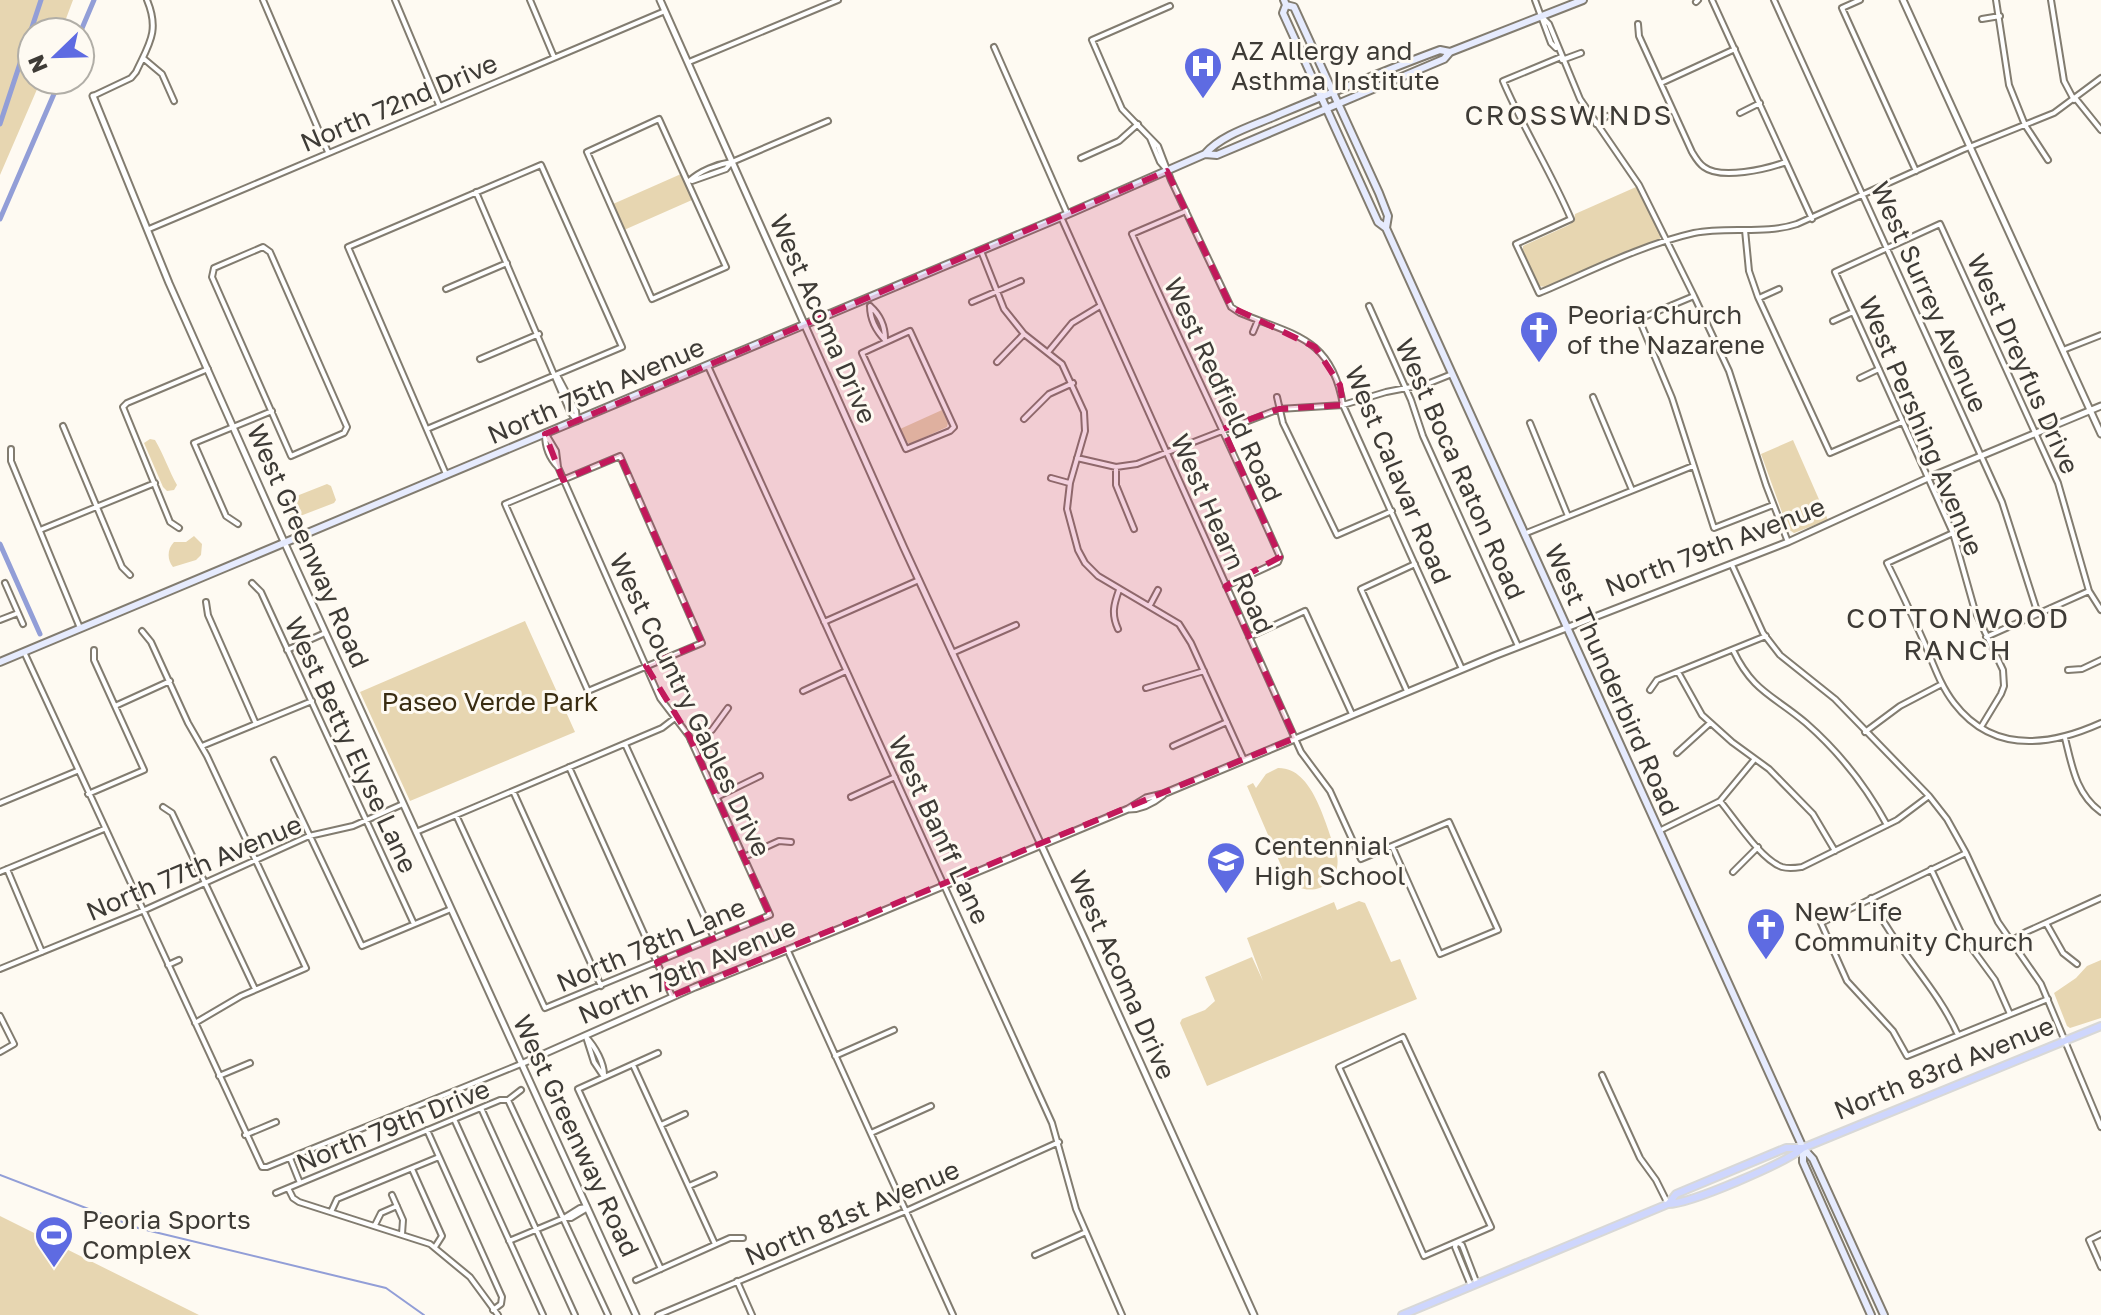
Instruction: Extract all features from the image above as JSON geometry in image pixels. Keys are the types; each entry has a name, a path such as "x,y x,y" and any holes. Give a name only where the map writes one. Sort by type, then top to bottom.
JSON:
{"main road":[{"name":"North 75th Avenue","path":"1205,154 1217,155 1444,59 1450,52 1583,0"},
{"name":"West Thunderbird Road","path":"1386,228 1388,216 1294,7 1285,2 1283,13 1325,109 1378,222 1386,228 1803,1148 1813,1159 1884,1315"},
{"name":"North 75th Avenue","path":"0,662 1064,216 1205,154 1212,146 1234,134 1320,97 1440,50 1450,52"},
{"name":"North 83rd Avenue","path":"1402,1315 1668,1204 1680,1204 1723,1187 1792,1157 1803,1148 2101,1026"},
{"name":"North 83rd Avenue","path":"1668,1204 1676,1194 1742,1166 1786,1148 1803,1148"},
{"name":"West Thunderbird Road","path":"1803,1148 1803,1162 1871,1315"}],"street":[{"path":"96,95 131,78 143,58 154,27 147,0"},
{"path":"263,0 328,153"},
{"path":"395,0 439,105"},
{"path":"530,0 554,57"},
{"name":"West Acoma Drive","path":"660,0 919,580 1254,1315"},
{"path":"688,62 838,0"},
{"path":"1535,0 1542,17 1549,24 1580,99 1633,175 1694,296 1739,399 1788,542"},
{"path":"1712,0 1812,219"},
{"name":"West Surrey Avenue","path":"1774,0 1982,456 2011,525 2038,614"},
{"path":"1860,0 1842,8 1916,171"},
{"path":"1903,0 2101,434"},
{"path":"1996,0 2009,85 2025,125 2048,160"},
{"path":"2051,0 2064,81 2075,100 2101,130"},
{"name":"West Calavar Road","path":"1170,6 1092,40 1119,104 1158,146 1227,301 1240,313 1300,337 1321,352 1334,371 1343,405 1462,669"},
{"name":"North 72nd Drive","path":"149,229 665,11"},
{"path":"1982,19 2000,16"},
{"path":"1638,24 1639,36 1692,152 1704,168 1722,172 1749,171 1786,162"},
{"name":"West Hearn Road","path":"994,47 1100,306 1301,752 1330,791 1361,859 1392,846"},
{"path":"1661,83 1735,49"},
{"path":"1581,53 1503,81 1522,125 1550,171 1571,219 1516,244 1539,293 1667,240 1702,232 1778,229 1812,219 1970,147 2054,113 2101,78"},
{"path":"143,58 162,74 174,101"},
{"name":"West Greenway Road","path":"93,96 285,544 636,1315"},
{"path":"1740,113 1760,103"},
{"path":"1596,124 1607,116"},
{"path":"659,119 689,181 726,267 652,299 587,152 659,119"},
{"path":"689,181 698,181 732,162 828,121"},
{"path":"1081,158 1119,141 1138,124"},
{"path":"427,429 622,347 541,165 348,247 447,476"},
{"path":"476,192 557,375 570,412 577,421"},
{"name":"West Redfield Road","path":"1186,211 1132,234 1280,560 1226,586"},
{"name":"West Dreyfus Drive","path":"1887,248 1940,224 2062,493 2089,591 2101,610"},
{"path":"1745,230 1749,271 1758,298 1830,453 1902,422"},
{"path":"263,247 267,248 347,431 291,456 272,411 211,272 263,247"},
{"name":"West Pershing Avenue","path":"1887,248 1835,272 1953,533 1975,611 2004,677 1998,701 1981,727"},
{"path":"981,251 1004,309 1024,334 1062,364 1084,412 1085,431 1070,483 1067,517 1078,550 1090,569 1119,590 1179,624 1191,643 1244,760"},
{"path":"446,289 507,263"},
{"path":"972,302 1021,281"},
{"path":"1758,298 1779,289"},
{"path":"1694,296 1639,319 1672,398 1714,528 1773,505"},
{"path":"870,306 877,311 886,341 870,314 870,306"},
{"path":"1049,351 1072,323 1100,306"},
{"name":"West Boca Raton Road","path":"1369,306 1423,436 1518,646"},
{"path":"1833,321 1853,312"},
{"path":"1253,332 1258,320"},
{"path":"910,331 954,427 950,431 906,449 862,353 886,341 910,331"},
{"path":"480,359 539,334"},
{"path":"997,362 1024,334"},
{"path":"2063,350 2101,335"},
{"name":"West Banff Lane","path":"708,366 1059,1142 1070,1192 1122,1315"},
{"path":"179,528 170,522 123,407 208,369"},
{"path":"1860,378 1879,369"},
{"path":"1077,458 1116,467 1137,464 1279,409 1343,405 1427,384 1452,374"},
{"path":"1024,419 1049,394 1073,383"},
{"path":"1277,397 1283,423 1337,535 1392,511"},
{"path":"1593,397 1632,490"},
{"name":"North 79th Avenue","path":"245,1135 262,1167 290,1158 521,1064 787,948 1128,809 1137,809 1163,794 1407,691 1788,542 1928,478 2101,406"},
{"path":"238,524 226,516 194,443 272,411"},
{"path":"1530,423 1568,516"},
{"path":"63,426 122,567 130,575"},
{"name":"West Country Gables Drive","path":"545,434 545,443 646,666 663,702 691,741 770,915"},
{"path":"11,449 11,461 80,629"},
{"path":"620,456 702,643 588,691 505,504 563,480 620,456"},
{"path":"1524,534 1693,466"},
{"path":"1116,467 1116,485 1134,529"},
{"path":"1051,478 1070,483"},
{"path":"40,530 155,483"},
{"path":"1953,533 1887,563 1942,684 1959,709 1981,727 2018,741 2065,738 2101,723"},
{"path":"1407,691 1361,589 1415,564"},
{"path":"1732,565 1766,636 1785,660 1835,699 1929,796 1947,819 1994,915 2035,973 2101,1127"},
{"path":"824,622 919,580"},
{"path":"5,583 23,624"},
{"name":"West Betty Elyse Lane","path":"252,583 261,592 414,924"},
{"path":"1118,629 1113,607 1119,590"},
{"path":"1150,606 1158,590"},
{"path":"1986,637 2089,591"},
{"path":"206,602 208,615 256,724"},
{"path":"1249,637 1305,611 1352,714"},
{"path":"0,620 18,613"},
{"path":"952,653 1016,625"},
{"path":"142,631 151,642 202,746 306,968 255,989 195,1023"},
{"path":"287,650 325,633"},
{"path":"1650,690 1657,680 1766,636"},
{"path":"88,794 144,770 94,660 94,650"},
{"path":"1733,650 1751,682 1807,724 1844,764 1872,796 1887,825"},
{"path":"24,652 245,1135 276,1122"},
{"path":"2068,670 2082,669 2101,660"},
{"path":"803,691 846,671"},
{"path":"1146,688 1204,671"},
{"path":"1678,672 1695,706 1710,723 1769,769 1813,814 1835,851"},
{"path":"115,706 170,681"},
{"path":"1865,732 1900,706 1942,684"},
{"path":"202,746 312,701"},
{"path":"691,741 712,730 728,708"},
{"path":"416,832 662,728 675,718"},
{"path":"1173,746 1227,722"},
{"path":"1677,753 1710,723"},
{"path":"2065,738 2080,789 2101,812"},
{"path":"625,744 714,938"},
{"path":"1659,831 1720,801 1754,759"},
{"path":"274,760 362,946 451,909"},
{"path":"569,767 672,996"},
{"path":"0,803 77,771"},
{"path":"717,797 760,776"},
{"path":"851,797 895,777"},
{"path":"513,791 601,986"},
{"path":"1720,801 1758,847 1779,866 1802,867 1887,825 1929,796"},
{"name":"North 77th Avenue","path":"0,969 204,884 309,836 346,828 403,804"},
{"path":"163,807 172,813 255,989"},
{"name":"North 78th Lane","path":"456,815 545,1008 770,915"},
{"path":"1449,822 1498,930 1440,954 1392,846 1449,822"},
{"path":"0,872 104,829"},
{"path":"744,857 779,841 791,842"},
{"path":"1733,872 1758,847"},
{"path":"1966,853 1821,923 1847,981 1893,1031 1907,1056 2048,999"},
{"path":"7,869 42,952"},
{"path":"1931,869 1962,935 1995,980 2010,1014"},
{"path":"1871,898 1887,930 1947,1010 1958,1035"},
{"path":"2011,941 2101,898"},
{"path":"2046,923 2063,953 2077,964"},
{"path":"787,948 953,1315"},
{"path":"168,965 179,960"},
{"path":"0,1016 14,1044 0,1052"},
{"path":"835,1056 894,1030"},
{"path":"585,1036 594,1062 604,1077"},
{"path":"1403,1037 1491,1227 1457,1242 1424,1256 1339,1067 1403,1037"},
{"path":"658,1053 578,1089 661,1269"},
{"path":"219,1077 250,1063"},
{"path":"633,1065 715,1244"},
{"path":"1602,1075 1640,1158 1668,1204"},
{"name":"North 79th Drive","path":"276,1193 500,1100 508,1100 521,1090"},
{"path":"508,1100 608,1315"},
{"path":"871,1133 931,1106"},
{"path":"481,1108 575,1315"},
{"path":"661,1125 685,1114"},
{"path":"454,1119 543,1315"},
{"path":"427,1130 502,1297 501,1304 493,1310"},
{"name":"North 81st Avenue","path":"658,1315 906,1211 1059,1142"},
{"path":"331,1212 337,1199 439,1157"},
{"path":"290,1158 300,1183"},
{"path":"412,1169 442,1236 435,1247"},
{"path":"689,1186 714,1175"},
{"path":"288,1188 299,1202 426,1241 470,1277 498,1315"},
{"path":"392,1195 404,1224 401,1234"},
{"path":"375,1225 381,1213 397,1206"},
{"path":"509,1241 587,1207"},
{"path":"1035,1255 1086,1232"},
{"path":"2101,1234 2089,1240 2101,1267"},
{"path":"636,1280 730,1238 743,1238"},
{"path":"1457,1242 1474,1285"},
{"path":"737,1281 752,1315"}],"highlighted area":[{"path":"1167,171 1231,307 1315,347 1340,385 1343,405 1279,409 1223,429 1280,557 1226,586 1295,738 672,996 657,962 770,915 689,736 646,666 702,643 620,456 563,480 545,434"}],"green space":[{"path":"0,0 73,0 67,16 16,16 16,96 34,96 0,175"},
{"path":"681,174 692,200 624,230 613,204"},
{"path":"1636,187 1661,234 1660,239 1545,287 1539,286 1523,246 1569,225 1574,221 1575,214"},
{"path":"942,410 947,427 910,444 907,442 900,429"},
{"path":"155,440 177,485 174,490 167,491 163,487 144,443"},
{"path":"1793,440 1828,520 1794,533 1788,529 1761,454"},
{"path":"327,484 331,486 336,500 334,503 295,518 290,516 288,510 294,497"},
{"path":"194,536 202,544 201,555 196,560 173,567 169,554 174,542 186,542"},
{"name":"Paseo Verde Park","path":"525,621 575,732 410,801 360,692"},
{"path":"1278,768 1290,770 1300,777 1309,787 1322,813 1338,863 1330,881 1323,886 1304,889 1286,877 1247,786 1253,783 1256,788 1266,774"},
{"path":"1359,901 1365,903 1391,962 1400,959 1417,999 1207,1086 1180,1023 1215,1001 1205,977 1252,957 1263,981 1247,938 1334,902 1337,910"},
{"path":"2101,960 2101,1018 2070,1028 2054,993 2087,966"},
{"name":"Peoria Sports Complex","path":"0,1216 199,1315 0,1315"}],"waterway":[{"path":"0,124 41,0"},
{"path":"87,16 94,0"},
{"path":"0,219 53,96"},
{"path":"0,544 40,634"},
{"path":"0,1175 138,1228 386,1288 424,1315"}],"place":[{"name":"AZ Allergy and Asthma Institute","path":"1203,100"},
{"name":"Peoria Church of the Nazarene","path":"1539,364"},
{"name":"Centennial High School","path":"1226,895"},
{"name":"New Life Community Church","path":"1766,961"},
{"name":"Peoria Sports Complex","path":"54,1269"}],"district":[{"name":"CROSSWINDS","path":"1569,115"},
{"name":"COTTONWOOD RANCH","path":"1958,634"}]}
